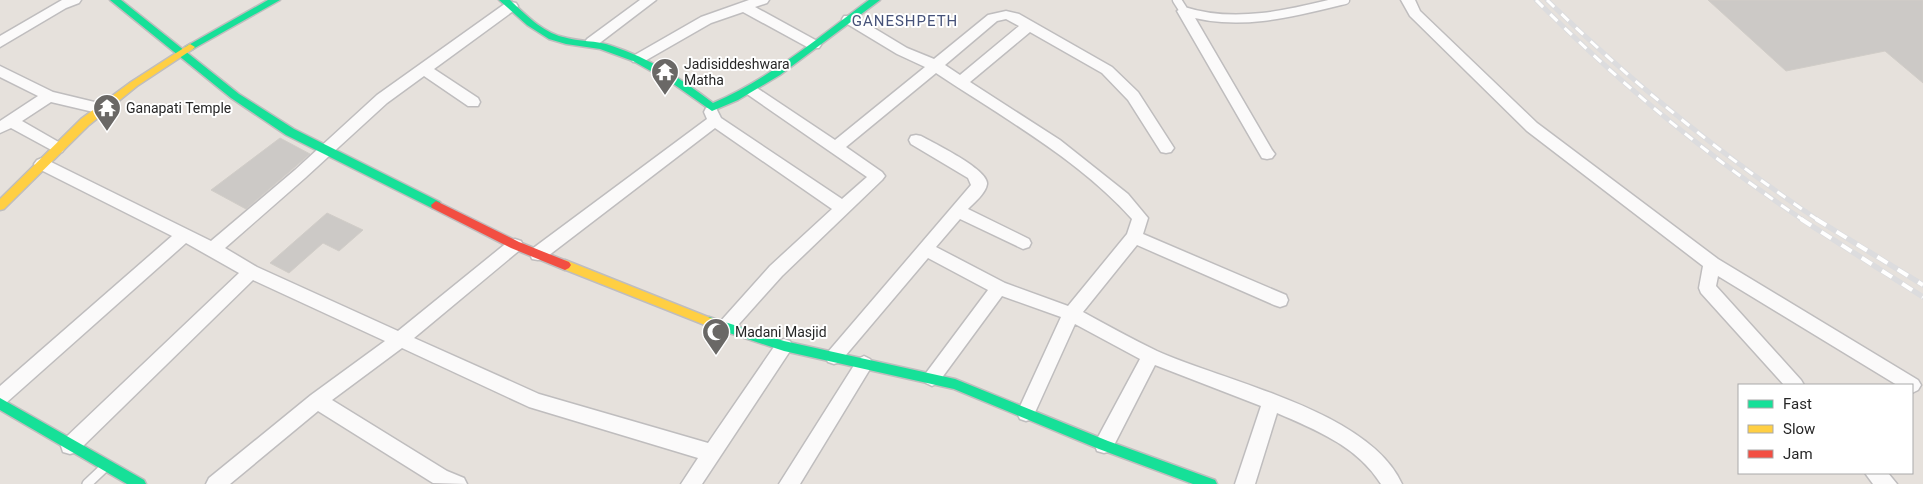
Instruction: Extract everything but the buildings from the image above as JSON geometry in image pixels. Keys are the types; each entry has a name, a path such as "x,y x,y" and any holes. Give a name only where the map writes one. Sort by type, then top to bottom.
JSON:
{"street":[{"path":"0,42 61,5 74,0"},
{"path":"114,0 235,96 290,132 515,245 725,328 784,346 955,384 1104,445 1210,484"},
{"path":"0,206 57,148 102,109 180,53 276,0"},
{"path":"592,42 649,0"},
{"path":"638,60 706,20 762,0"},
{"path":"538,254 713,114 752,91 875,0"},
{"path":"1408,0 1415,14 1532,127 1712,264 1910,384"},
{"path":"213,249 382,99 424,69 508,3 554,38 575,43 592,42 638,60 702,98 713,114 843,208"},
{"path":"743,6 814,45"},
{"path":"1181,6 1267,154"},
{"path":"835,148 998,16 1006,15 1029,25 1107,70 1133,96 1166,148"},
{"path":"849,19 902,51 936,66 1055,144 1122,198 1140,218 1134,237 1071,314 1026,413"},
{"path":"960,83 1029,25"},
{"path":"424,69 473,102"},
{"path":"0,71 49,96 102,109"},
{"path":"725,328 776,271 877,176 752,91"},
{"path":"5,124 49,96"},
{"path":"5,124 57,148"},
{"path":"834,357 959,212 979,186 979,180 973,174 916,140"},
{"path":"42,164 184,234 251,272 535,401 711,453"},
{"path":"959,212 1023,243"},
{"path":"0,397 184,234"},
{"path":"1134,237 1280,300"},
{"path":"216,484 317,402 401,339 515,245"},
{"path":"926,249 998,288 1071,314 1151,356 1271,402 1352,440 1385,470 1392,484"},
{"path":"1712,264 1707,288 1794,384"},
{"path":"70,446 251,272"},
{"path":"932,378 998,288"},
{"path":"691,484 784,346"},
{"path":"1104,445 1151,356"},
{"path":"789,484 864,364"},
{"path":"317,402 440,476 457,484"},
{"path":"1245,484 1271,402"},
{"path":"0,404 139,484"},
{"path":"1876,474 1887,484"}],"lane":[{"path":"1181,6 1208,18 1224,19 1294,12 1345,0"},
{"path":"87,484 107,466"}],"railway":[{"path":"1536,0 1631,89 1732,170 1803,220"},
{"path":"1547,0 1611,60 1677,116 1746,169 1818,220"},
{"path":"1801,219 1923,297"},
{"path":"1816,219 1923,285"}],"traffic: fast":[{"path":"115,0 235,96 290,132 436,205"},
{"path":"190,47 275,0"},
{"path":"504,0 530,23 552,37 560,40 602,46 637,59 676,81 712,107 735,97 777,73 875,0"},
{"path":"709,322 784,346 955,384 1104,445 1210,484"},
{"path":"0,404 139,484"}],"traffic: slow":[{"path":"0,206 85,122 134,84 190,47"},
{"path":"565,265 709,322"}],"traffic: jam":[{"path":"436,205 515,245 565,265"}],"place":[{"name":"Jadisiddeshwara Matha","path":"665,96"},
{"name":"Ganapati Temple","path":"107,132"},
{"name":"Madani Masjid","path":"716,356"}],"district":[{"name":"GANESHPETH","path":"905,21"}]}
